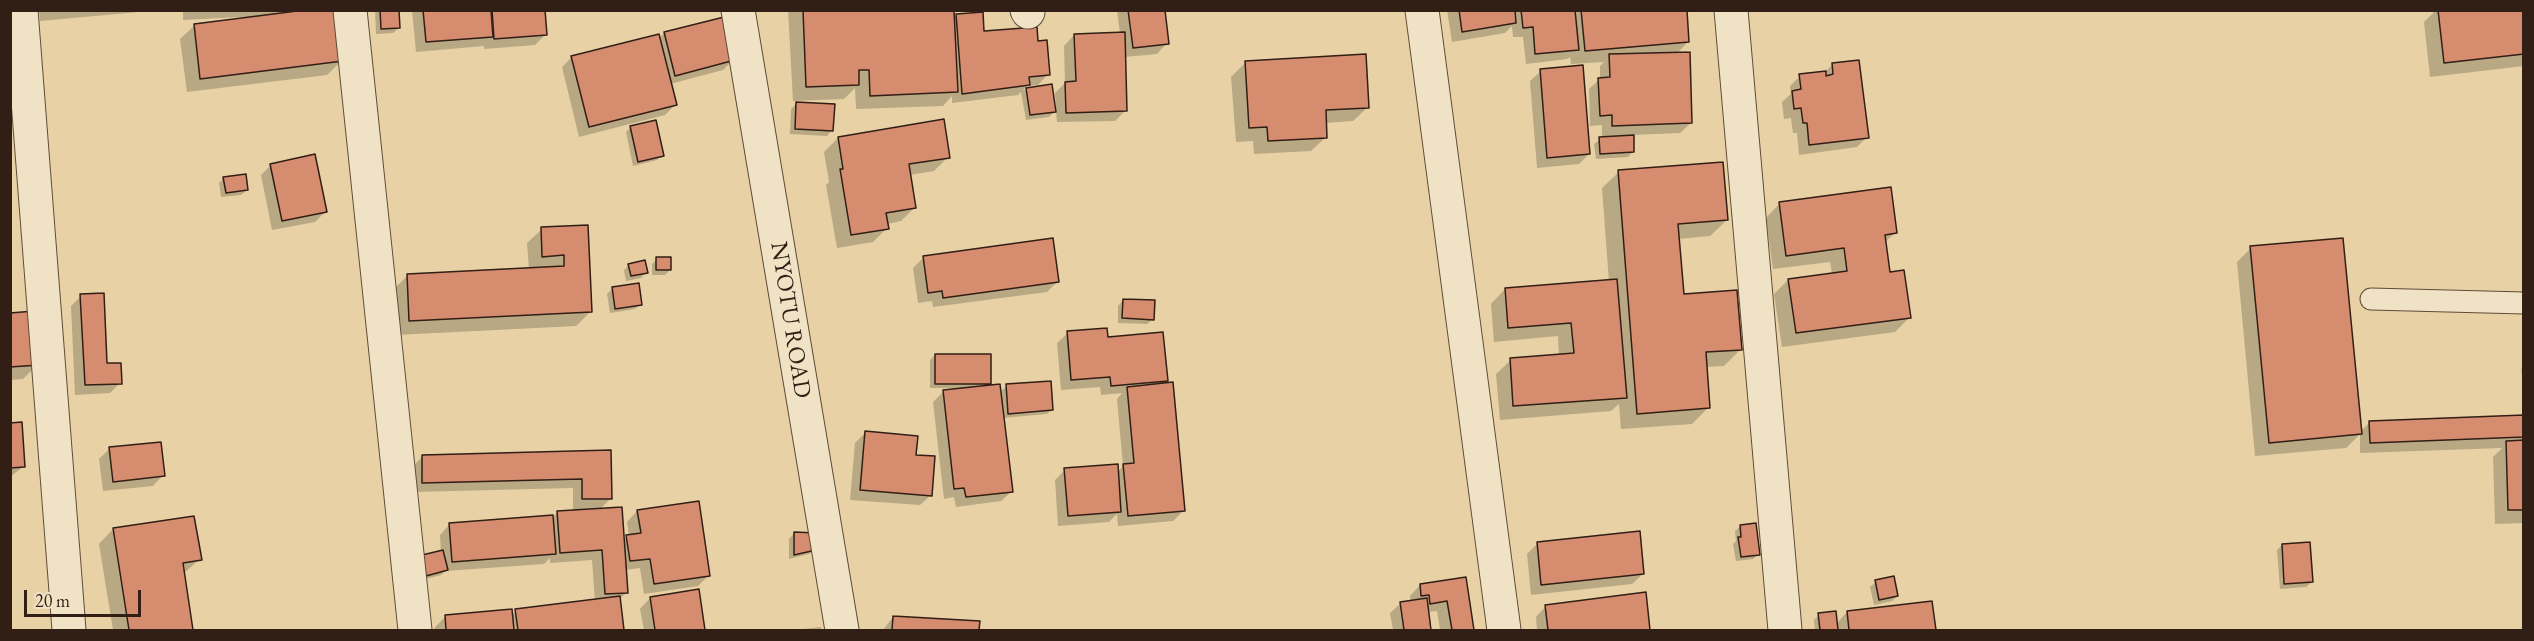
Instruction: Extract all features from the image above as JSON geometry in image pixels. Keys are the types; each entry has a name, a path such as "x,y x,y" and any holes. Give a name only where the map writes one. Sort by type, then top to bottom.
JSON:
{"street":[{"path":"21,10 69,630"},
{"path":"350,10 415,630"},
{"name":"NYOTU ROAD","path":"738,10 842,630"},
{"path":"1422,10 1504,630"},
{"path":"1731,10 1785,630"}],"lane":[{"path":"2371,299 2523,303"}],"building":[{"path":"305,10 336,10 343,61 200,79 194,24"},
{"path":"380,10 399,10 400,28 381,29"},
{"path":"423,10 491,10 493,37 426,42"},
{"path":"492,10 545,10 547,35 494,39"},
{"path":"803,10 954,10 958,92 870,96 869,70 859,70 859,85 806,87"},
{"path":"1128,10 1165,10 1169,44 1133,48"},
{"path":"1459,10 1515,10 1516,23 1462,32"},
{"path":"1521,10 1575,10 1579,50 1535,54 1533,27 1523,28"},
{"path":"1581,10 1687,10 1689,42 1585,51"},
{"path":"2438,10 2524,10 2524,54 2444,63"},
{"path":"983,12 984,31 1037,27 1038,41 1047,40 1050,75 1029,77 1030,85 962,94 956,14"},
{"path":"724,17 735,60 675,76 664,32"},
{"path":"1125,32 1127,111 1066,113 1065,82 1076,81 1074,34"},
{"path":"659,34 677,105 589,127 571,56"},
{"path":"1690,52 1692,123 1612,126 1612,115 1600,116 1598,78 1610,77 1609,54"},
{"path":"1366,54 1369,108 1326,110 1327,138 1268,141 1267,127 1249,128 1245,61"},
{"path":"1859,60 1869,138 1809,145 1807,123 1803,123 1801,108 1794,109 1792,91 1801,89 1799,74 1826,71 1826,76 1833,74 1832,63"},
{"path":"1583,65 1590,154 1547,158 1540,69"},
{"path":"1052,84 1056,112 1030,115 1026,88"},
{"path":"796,102 835,104 833,131 795,129"},
{"path":"944,119 950,158 909,164 916,208 886,213 889,229 851,235 840,169 843,169 838,137"},
{"path":"656,120 664,156 638,162 630,126"},
{"path":"1634,135 1634,152 1600,154 1599,137"},
{"path":"315,154 327,212 282,221 270,164"},
{"path":"1723,162 1728,220 1678,224 1684,294 1737,290 1742,350 1706,352 1710,408 1637,414 1618,170"},
{"path":"246,174 248,190 226,193 223,177"},
{"path":"1891,187 1897,233 1885,235 1890,272 1904,270 1911,318 1796,333 1788,279 1847,271 1844,248 1786,256 1779,202"},
{"path":"588,225 592,312 409,321 407,274 564,266 564,255 542,257 541,227"},
{"path":"1053,238 1059,282 943,298 942,291 928,293 923,256"},
{"path":"2343,238 2362,434 2269,443 2250,246"},
{"path":"656,257 671,257 671,270 656,270"},
{"path":"645,260 648,273 631,276 628,264"},
{"path":"1617,279 1627,398 1513,406 1510,358 1574,353 1571,323 1508,328 1505,288"},
{"path":"639,283 642,305 615,309 612,287"},
{"path":"104,293 107,363 121,363 122,384 85,385 80,294"},
{"path":"1123,299 1155,300 1154,320 1122,318"},
{"path":"34,311 39,365 10,367 10,313"},
{"path":"1107,328 1108,337 1163,332 1168,381 1111,386 1110,377 1071,380 1067,331"},
{"path":"935,354 991,354 991,384 935,384"},
{"path":"1051,381 1053,410 1008,414 1006,384"},
{"path":"1173,382 1185,511 1128,516 1123,464 1134,463 1127,387"},
{"path":"1000,384 1013,492 966,497 964,488 954,489 943,390"},
{"path":"2524,415 2524,437 2370,443 2369,421"},
{"path":"22,422 25,467 10,468 10,423"},
{"path":"865,431 918,436 916,455 935,456 932,496 860,490"},
{"path":"2524,440 2524,510 2508,510 2506,441"},
{"path":"161,442 165,476 113,482 109,447"},
{"path":"611,450 612,499 582,499 582,479 422,483 422,455"},
{"path":"1118,464 1121,512 1068,516 1064,468"},
{"path":"699,501 710,576 654,584 650,559 630,561 626,535 641,533 637,510"},
{"path":"622,507 628,593 605,594 602,550 560,553 557,511"},
{"path":"553,515 556,554 452,562 449,523"},
{"path":"194,516 202,560 183,563 193,630 129,630 113,528"},
{"path":"1756,523 1760,555 1741,557 1738,537 1741,537 1740,525"},
{"path":"1640,531 1644,574 1541,585 1537,542"},
{"path":"794,532 817,533 816,550 794,555"},
{"path":"2310,542 2313,582 2284,584 2282,544"},
{"path":"443,550 448,570 426,576 422,555"},
{"path":"1894,576 1898,596 1879,600 1875,580"},
{"path":"1466,577 1474,630 1452,630 1447,601 1430,604 1429,595 1421,596 1420,584"},
{"path":"699,589 705,630 655,630 650,597"},
{"path":"1646,592 1650,630 1548,630 1545,605"},
{"path":"620,596 624,630 518,630 515,609"},
{"path":"1427,598 1431,630 1404,630 1400,602"},
{"path":"1932,601 1936,630 1849,630 1847,611"},
{"path":"512,609 514,630 446,630 445,615"},
{"path":"1836,611 1838,630 1820,630 1818,613"},
{"path":"893,616 980,621 979,630 892,630"}]}
